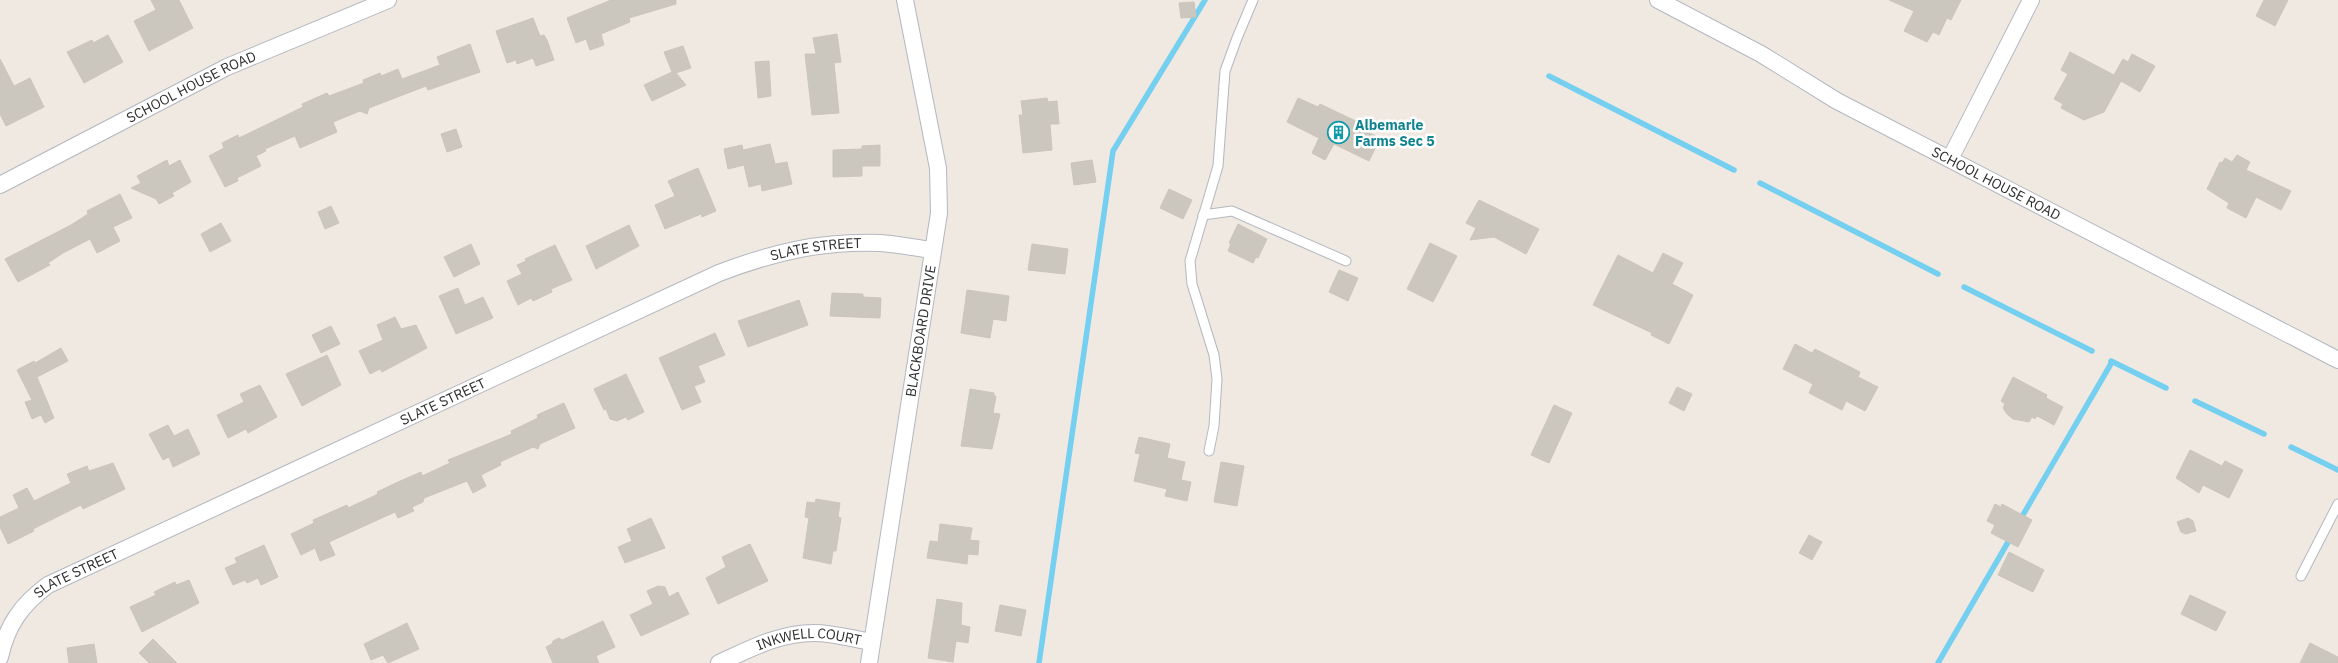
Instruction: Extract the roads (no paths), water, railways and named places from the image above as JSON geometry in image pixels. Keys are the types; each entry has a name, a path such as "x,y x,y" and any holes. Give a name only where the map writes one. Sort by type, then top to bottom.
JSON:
{"street":[{"name":"SCHOOL HOUSE ROAD","path":"0,185 227,67 388,0"},
{"name":"BLACKBOARD DRIVE","path":"869,663 938,213 938,168 905,0"},
{"name":"SCHOOL HOUSE ROAD","path":"1658,0 1761,54 1837,101 2338,360"},
{"path":"1950,159 2031,0"},
{"name":"SLATE STREET","path":"0,656 7,633 19,611 33,596 48,585 719,273 758,258 798,248 826,244 881,243 933,250"},
{"name":"INKWELL COURT","path":"719,663 764,642 793,635 817,633 872,642"}],"lane":[{"path":"1209,451 1214,426 1217,379 1207,330 1192,284 1190,261 1194,239 1218,166 1226,71 1237,38 1254,0"},
{"path":"1203,216 1232,211 1346,261"},
{"path":"2301,576 2338,504"}],"waterway":[{"path":"1039,663 1113,151 1205,0"},
{"path":"1549,76 1734,170"},
{"path":"1760,183 1938,274"},
{"path":"1964,287 2092,351"},
{"path":"2111,361 2166,388"},
{"path":"2020,520 2112,362"},
{"path":"2195,401 2264,434"},
{"path":"2291,447 2338,470"},
{"path":"1938,663 2011,537"}],"place":[{"name":"Albemarle Farms Sec 5","path":"1339,133"}]}
